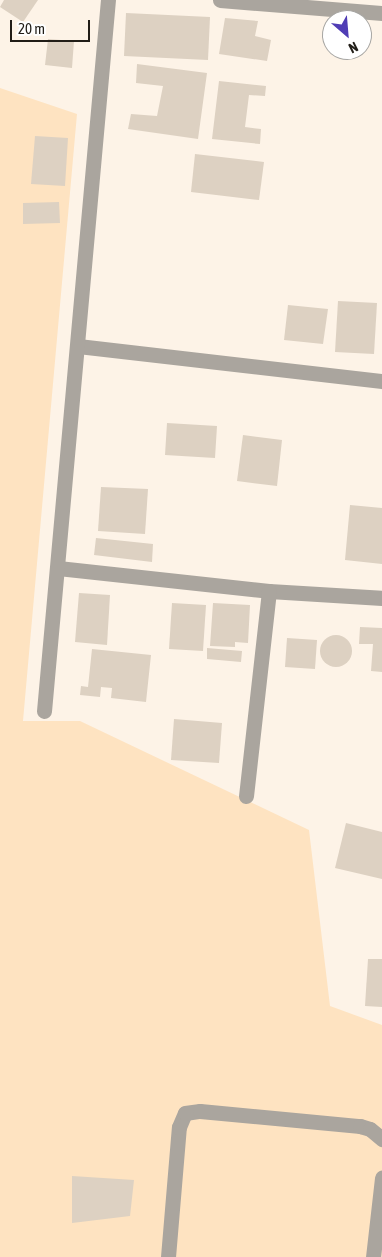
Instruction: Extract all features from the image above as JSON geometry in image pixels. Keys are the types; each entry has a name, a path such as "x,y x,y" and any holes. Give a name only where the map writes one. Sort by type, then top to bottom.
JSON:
{"street":[{"path":"44,711 108,0"},
{"path":"220,0 382,13"},
{"path":"78,346 382,381"},
{"path":"58,568 268,591 382,598"},
{"path":"246,796 268,591"},
{"path":"168,1257 179,1127 185,1113 200,1111 360,1126 370,1129 382,1139"},
{"path":"373,1257 382,1178"}],"shaded area":[{"path":"0,88 77,114 23,721 80,721 309,830 330,1006 382,1025 382,1257 0,1257"}],"building":[{"path":"4,0 38,0 23,22 0,7"},
{"path":"126,13 210,17 208,60 124,56"},
{"path":"225,18 258,21 255,36 271,40 267,61 219,54"},
{"path":"48,39 74,41 72,68 45,65"},
{"path":"137,64 207,73 198,139 128,129 131,114 157,116 163,86 136,83"},
{"path":"219,81 266,86 265,96 249,95 245,127 261,129 260,144 212,139"},
{"path":"35,136 68,138 65,186 31,184"},
{"path":"195,154 264,162 259,200 191,192"},
{"path":"59,202 60,223 23,224 23,203"},
{"path":"338,301 377,303 374,354 335,352"},
{"path":"288,305 328,309 323,344 284,340"},
{"path":"167,423 217,426 215,458 165,455"},
{"path":"243,435 282,440 277,486 237,481"},
{"path":"101,487 148,489 145,534 98,531"},
{"path":"350,505 382,508 382,564 345,560"},
{"path":"96,538 153,544 152,562 94,555"},
{"path":"79,593 110,595 107,645 75,642"},
{"path":"172,603 206,605 203,651 169,649"},
{"path":"213,603 250,605 248,643 235,642 235,647 210,646"},
{"path":"360,627 382,628 382,672 371,671 373,644 359,644"},
{"path":"336,635 347,640 352,651 347,662 336,667 325,662 320,651 325,640"},
{"path":"287,638 317,640 315,669 285,667"},
{"path":"207,648 242,651 241,662 207,659"},
{"path":"92,649 151,655 146,702 111,698 112,688 101,687 100,697 80,695 81,686 88,687"},
{"path":"174,719 222,723 219,763 171,760"},
{"path":"346,823 382,832 382,879 335,868"},
{"path":"368,959 382,959 382,1007 365,1006"},
{"path":"72,1176 134,1180 130,1216 72,1223"}]}
